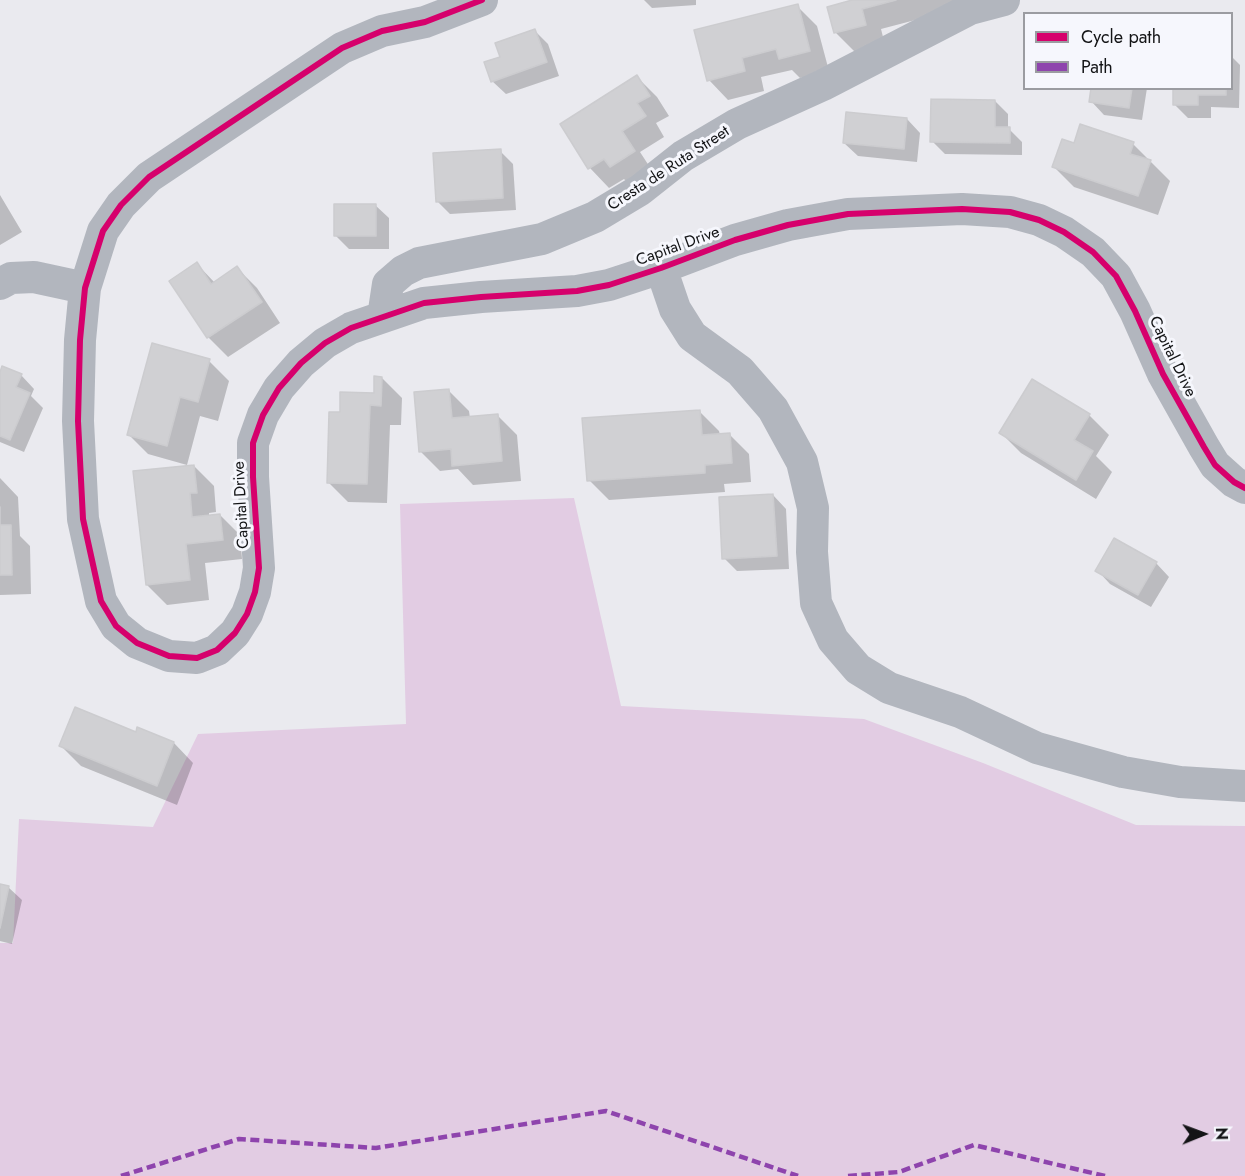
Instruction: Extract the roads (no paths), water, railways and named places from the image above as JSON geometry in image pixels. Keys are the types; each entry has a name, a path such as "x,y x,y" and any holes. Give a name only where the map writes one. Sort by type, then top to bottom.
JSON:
{"street":[{"name":"Capital Drive","path":"482,0 425,22 382,31 342,48 149,177 121,205 103,231 85,288 80,340 78,421 83,519 101,601 116,626 137,644 169,656 197,658 217,650 235,633 248,614 259,568 253,443 263,415 279,388 301,363 325,343 351,328 424,303 577,291 609,285 735,240 788,225 848,214 962,209 1010,212 1039,220 1064,232 1093,252 1116,276 1135,311 1163,374 1215,465 1234,482 1245,488"},
{"name":"Cresta de Ruta Street","path":"383,316 388,284 403,271 419,262 542,239 595,217 640,190 682,156 737,124 823,86 970,9 1004,0"},
{"path":"661,268 675,309 692,336 740,371 773,409 802,462 813,508 812,552 816,603 833,640 858,669 889,688 960,712 1037,748 1123,772 1180,782 1245,786"},
{"path":"0,284 11,278 34,277 85,288"}]}
